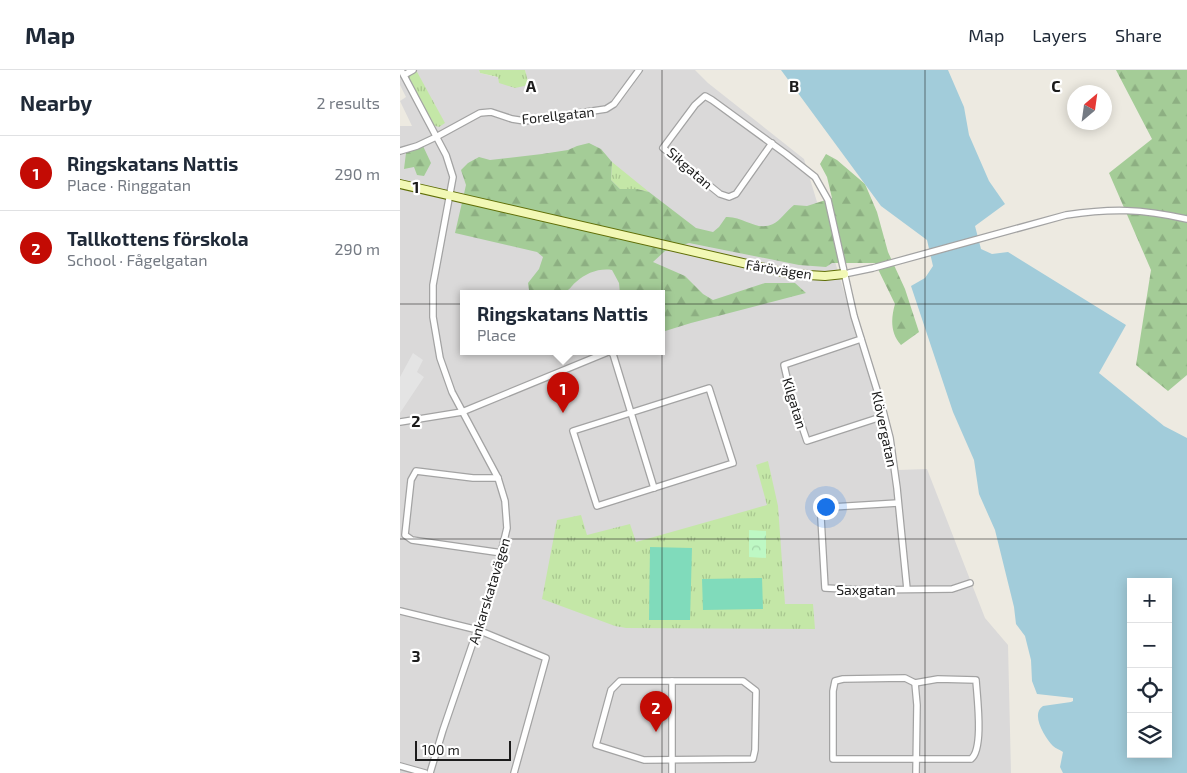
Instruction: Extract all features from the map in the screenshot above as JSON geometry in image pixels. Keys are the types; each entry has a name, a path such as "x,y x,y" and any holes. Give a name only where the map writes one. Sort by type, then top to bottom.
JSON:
{"street":[{"path":"402,73 413,70"},
{"name":"Forellgatan","path":"400,151 417,146 436,137 480,113 491,112 512,120 525,121 606,109 614,104 639,70"},
{"name":"Ankarskatavägen","path":"402,73 446,155 453,177 451,196 433,284 433,317 440,358 452,392 498,478 505,501 507,528 502,553 478,630 430,773"},
{"name":"Sikgatan","path":"772,143 736,194 729,197 720,194 663,148 695,105 705,96 712,100 772,143 815,177 828,200 844,274"},
{"name":"Fårövägen","path":"400,184 791,274 825,276 874,268 1059,217 1098,210 1128,209 1187,219"},
{"name":"Klövergatan","path":"844,274 890,438 906,588"},
{"name":"Kilgatan","path":"861,339 784,365 790,391 807,441 884,416"},
{"path":"400,422 462,412 602,355"},
{"path":"613,355 654,488"},
{"path":"709,388 733,463 654,488 597,506 573,430 709,388"},
{"path":"498,478 473,478 416,472 411,480 405,535 412,540 502,553"},
{"name":"Saxgatan","path":"898,503 832,507 824,511 821,518 825,588 864,590 906,588 952,589 970,583"},
{"path":"400,612 478,630 546,658 514,773"},
{"path":"905,678 915,683 938,680 976,680 979,743 976,755 971,759 916,759 833,759 833,691 835,681 843,679 905,678"},
{"path":"620,681 743,681 756,691 755,750 753,759 672,761 644,760 596,745 611,690 620,681"},
{"path":"672,681 672,773"},
{"path":"915,683 917,705 916,773"},
{"path":"400,766 425,773"}],"shaded area":[{"path":"400,70 479,70 480,73 529,85 525,70 695,70 708,83 804,159 898,470 927,469 985,618 1008,645 1011,773 400,773 400,126 412,126 400,101 406,97 400,85"},
{"path":"413,353 423,360 417,372 424,377 400,413 400,377"}],"green space":[{"path":"416,70 445,123 439,127 432,125 407,78 409,74"},
{"path":"479,70 525,70 529,85 515,88 499,83 498,77 480,73"},
{"path":"1116,70 1187,70 1187,375 1168,391 1136,365 1151,270 1109,173 1152,139"},
{"path":"589,143 601,149 612,162 611,180 620,189 637,189 649,192 696,228 713,232 726,217 732,217 755,225 767,226 776,223 794,205 807,206 832,198 827,177 820,164 826,154 837,160 865,184 877,212 888,252 905,289 919,332 901,345 897,340 892,325 895,304 875,263 832,263 826,267 799,265 689,243 665,251 653,262 685,276 703,294 713,300 765,283 795,283 806,293 665,331 665,290 620,290 619,283 612,270 602,270 588,274 568,290 529,290 528,283 539,269 543,257 537,252 455,233 466,185 461,170 468,163 479,157 490,160 568,150"},
{"path":"423,146 431,163 424,176 417,175 414,167 404,169 406,153"},
{"path":"612,162 649,192 637,189 620,189 611,180"},
{"path":"768,461 778,506 785,604 813,604 815,629 626,628 615,626 542,599 557,520 581,515 587,535 630,524 636,542 767,505 756,465"},
{"path":"749,530 766,531 766,558 749,557"},
{"path":"650,547 692,548 690,620 649,620"},
{"path":"762,578 763,609 703,610 702,579"}],"water":[{"path":"781,70 948,70 964,107 969,135 989,181 1005,204 975,226 981,249 992,254 1008,252 1126,325 1099,373 1164,426 1187,438 1187,773 1063,773 1060,767 1063,752 1054,747 1046,738 1040,726 1038,714 1043,706 1071,702 1073,698 1037,694 1032,681 1031,660 1025,636 1016,624 1014,607 995,530 979,494 974,460 953,412 911,286 925,278 933,266 927,240 881,206"}],"place":[{"name":"Ringskatans Nattis","path":"563,413"},
{"name":"Tallkottens förskola","path":"656,732"}]}
